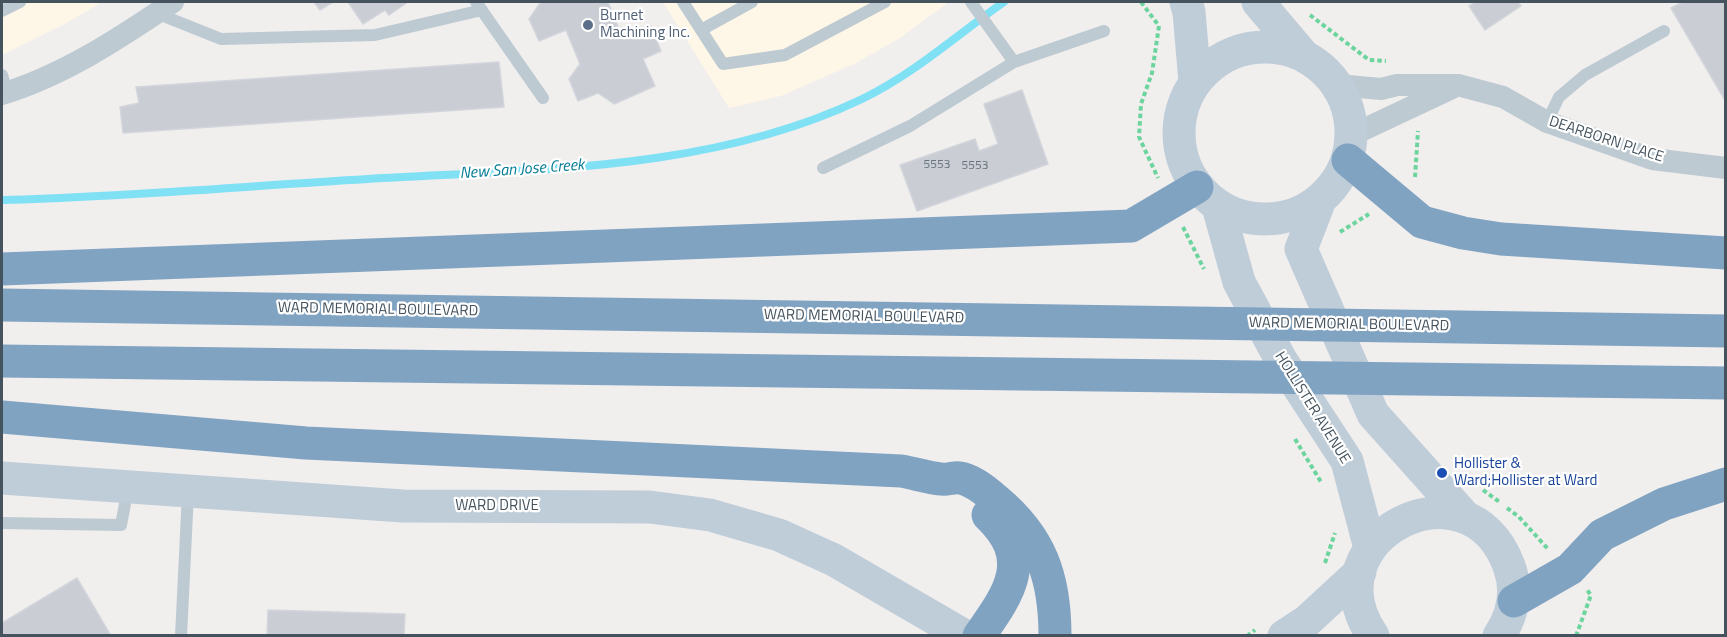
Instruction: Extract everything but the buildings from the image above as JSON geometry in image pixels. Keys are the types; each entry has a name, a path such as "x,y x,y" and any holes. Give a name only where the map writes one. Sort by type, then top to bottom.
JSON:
{"highway":[{"path":"1350,147 1422,222 1463,233 1502,238 1725,253"},
{"path":"2,269 1131,226 1208,196"},
{"name":"WARD MEMORIAL BOULEVARD","path":"2,305 1205,321 1383,327 1725,331"},
{"path":"2,361 1725,383"},
{"path":"2,417 306,443 901,471 942,479 961,478 985,490 1009,511 1035,543 1048,572 1055,609 1055,636"},
{"path":"942,479 984,511 999,526 1010,544 1016,568 979,636"},
{"path":"1507,624 1570,569 1602,535 1664,504 1725,483"}],"main road":[{"path":"1186,2 1189,12 1195,82"},
{"path":"1258,2 1302,54 1326,71 1337,85 1350,112 1350,147 1337,182 1320,200 1297,214 1270,220 1243,217 1208,196 1184,162 1178,135 1182,107 1195,82 1216,61 1243,48 1273,46 1302,54"},
{"name":"HOLLISTER AVENUE","path":"1208,196 1239,282 1281,360 1347,461 1365,560 1358,599 1366,625 1373,636"},
{"path":"1320,200 1301,249 1373,414 1466,518 1489,533 1504,552 1513,576 1507,624"},
{"name":"WARD DRIVE","path":"2,478 403,506 650,507 710,515 779,535 834,560 965,636"},
{"path":"1284,636 1307,621 1365,560 1389,528 1413,516 1439,512 1466,518"}],"street":[{"path":"3,87 51,75 87,57 165,7"},
{"name":"DEARBORN PLACE","path":"1337,85 1381,89 1397,85 1458,85 1503,97 1547,122 1653,159 1725,168"},
{"path":"1350,147 1458,85"}],"lane":[{"path":"2,11 20,2"},
{"path":"683,2 723,64 785,55 885,2"},
{"path":"701,30 752,2"},
{"path":"971,2 1014,62"},
{"path":"165,7 220,39 375,34 479,6 543,98"},
{"path":"823,168 910,126 1014,62 1104,31"},
{"path":"1547,122 1559,98 1585,75 1664,31"},
{"path":"2,523 121,525 128,487"},
{"path":"181,636 188,491"}],"path":[{"path":"1141,2 1159,26 1152,73 1141,104 1139,137 1150,166 1163,186"},
{"path":"1301,8 1369,60 1391,62"},
{"path":"1414,185 1418,129 1415,124"},
{"path":"1181,224 1209,279"},
{"path":"1292,434 1325,489"},
{"path":"1322,569 1334,537 1335,526"},
{"path":"1576,636 1592,595 1585,587"}],"shaded area":[{"path":"2,2 102,2 65,24 2,55"},
{"path":"663,2 949,2 900,38 854,64 781,96 729,108"}],"waterway":[{"name":"New San Jose Creek","path":"2,200 557,169 682,154 744,141 804,123 862,99 918,66 1004,2"}],"place":[{"name":"Burnet Machining Inc.","path":"588,25"},
{"name":"Hollister & Ward;Hollister at Ward","path":"1442,473"}]}
